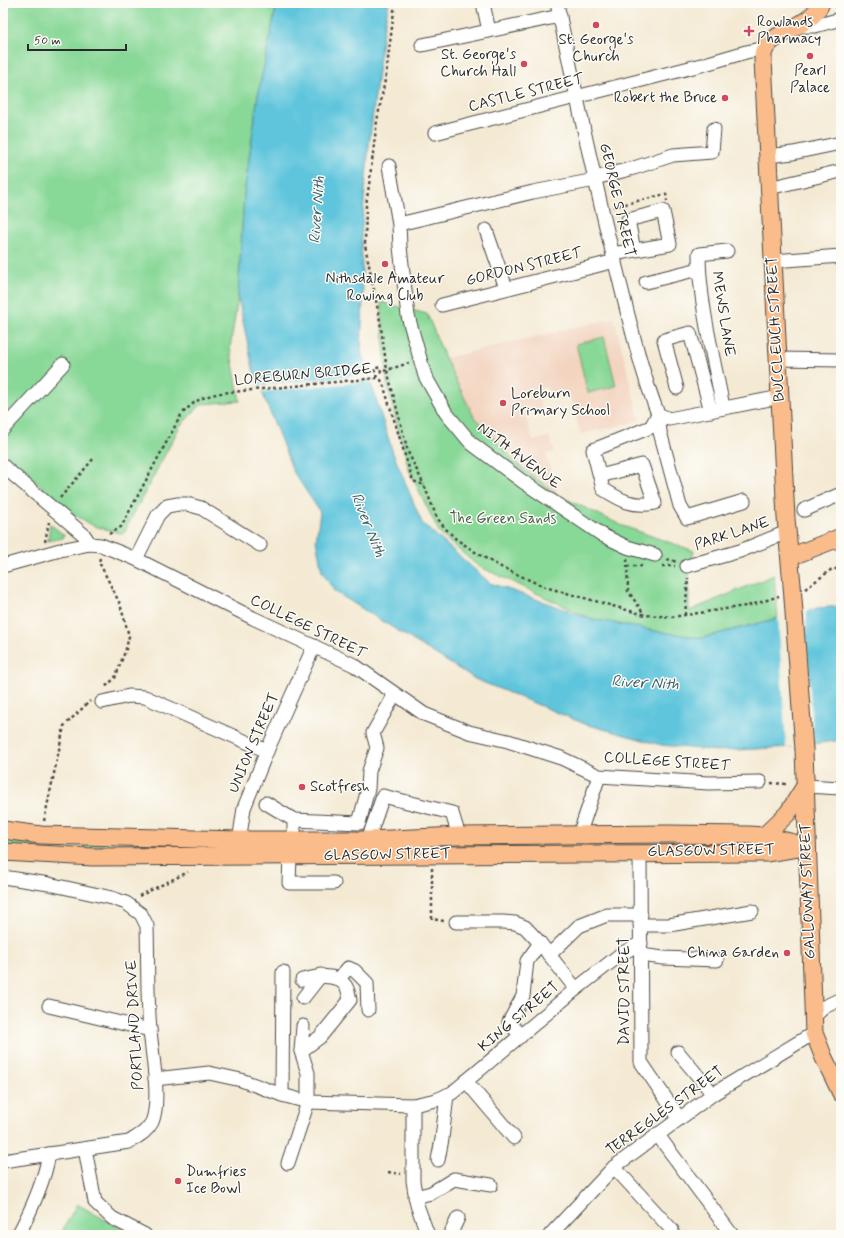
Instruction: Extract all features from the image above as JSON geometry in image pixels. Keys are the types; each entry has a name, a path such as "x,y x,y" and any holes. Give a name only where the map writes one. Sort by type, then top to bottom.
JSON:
{"main road":[{"path":"765,48 773,40 810,18 818,9 820,3"},
{"name":"BUCCLEUCH STREET","path":"765,48 763,73 787,532 790,557 800,587 804,750"},
{"path":"790,557 841,537"},
{"name":"GALLOWAY STREET","path":"804,750 814,1025 824,1058 841,1093"},
{"path":"764,836 788,813 805,786"},
{"path":"3,830 41,835 238,848"},
{"name":"GLASGOW STREET","path":"292,848 368,840 459,836 668,834 764,836 807,846"},
{"name":"GLASGOW STREET","path":"238,848 292,848 432,854 766,852 807,846"},
{"path":"3,852 93,857 238,848"}],"street":[{"path":"483,3 489,31"},
{"path":"422,45 489,31 560,6"},
{"name":"GEORGE STREET","path":"560,6 576,97 595,179 636,348 656,409 660,432 680,506 687,518 744,501"},
{"path":"797,26 815,26 841,19"},
{"name":"CASTLE STREET","path":"435,133 765,48"},
{"path":"399,224 533,192 595,179 673,155 712,152 714,129"},
{"path":"767,156 794,153 841,143"},
{"name":"NITH AVENUE","path":"389,166 399,224 400,247 408,316 426,376 446,413 471,443 522,481 604,536 627,547 655,555"},
{"path":"769,188 841,171"},
{"path":"486,230 506,288"},
{"name":"GORDON STREET","path":"442,305 614,258 634,250"},
{"name":"MEWS LANE","path":"717,409 707,320 699,269 699,254 728,251"},
{"path":"773,261 841,256 841,260"},
{"path":"646,282 699,269"},
{"path":"677,388 664,340 690,333 717,409"},
{"path":"778,358 841,360"},
{"path":"3,429 63,364"},
{"path":"600,476 593,450 651,427 656,409 669,419 780,397"},
{"path":"3,466 96,544"},
{"path":"804,510 841,494"},
{"path":"136,559 158,515 167,506 178,504 187,504 201,508 260,545"},
{"name":"PARK LANE","path":"688,566 740,551 787,532"},
{"path":"3,566 43,555 96,544"},
{"name":"COLLEGE STREET","path":"96,544 136,559 252,618 354,665 424,714 469,732 508,741 561,758 599,776 708,783 760,782"},
{"name":"UNION STREET","path":"238,848 244,808 267,751 314,646"},
{"path":"266,803 294,820 359,823 368,789 369,771 377,748 373,733 395,694"},
{"path":"98,698 129,696 145,697 267,751"},
{"path":"579,835 599,776"},
{"path":"805,786 841,788"},
{"path":"368,840 384,796 452,813 459,836"},
{"path":"294,820 289,883 334,883"},
{"name":"DAVID STREET","path":"640,852 641,1062 679,1118"},
{"name":"PORTLAND DRIVE","path":"3,877 49,884 112,898 126,903 141,914 147,926 150,1030 155,1079 155,1110 152,1121 146,1132 129,1142 3,1162"},
{"path":"549,955 579,926 607,915 669,925 752,912"},
{"path":"456,922 515,923 525,927 540,943 576,989"},
{"path":"521,1036 509,1022 523,996 526,961 540,943"},
{"path":"641,949 663,958 717,960"},
{"name":"KING STREET","path":"155,1079 209,1073 241,1080 282,1095 308,1102 413,1105 436,1100 452,1093 576,989 621,954 641,949"},
{"path":"339,979 348,968 355,971 367,983 368,1010"},
{"path":"282,1095 283,972"},
{"path":"303,998 321,975"},
{"path":"301,1051 320,1038 350,1000 346,985 339,979 321,975 302,980"},
{"name":"TERREGLES STREET","path":"550,1235 614,1167 679,1118 814,1025 824,1007 836,1001 841,993"},
{"path":"49,1006 150,1030"},
{"path":"288,1163 308,1102 308,1073 301,1051 303,1026"},
{"path":"678,1052 713,1094"},
{"path":"466,1081 514,1138"},
{"path":"438,1160 447,1096"},
{"path":"413,1105 413,1181 415,1197 424,1233"},
{"path":"657,1134 732,1235"},
{"path":"85,1148 95,1202 112,1218 145,1235"},
{"path":"18,1235 33,1207 46,1172 49,1154"},
{"path":"614,1167 672,1230"},
{"path":"415,1197 431,1194 454,1179 491,1185"},
{"path":"450,1235 458,1218"}],"path":[{"path":"395,3 386,75 377,121 370,185 366,205 366,245 379,313 387,370 408,452 424,485 437,518 444,528 456,539 501,567 545,587 645,614 672,617 752,605 765,600"},
{"path":"376,378 374,369 380,367 381,372 421,360"},
{"name":"LOREBURN BRIDGE","path":"96,544 121,527 181,415 193,402 209,395 376,378 383,384 413,481 424,485"},
{"path":"43,555 52,508 94,458"},
{"path":"41,835 64,726 98,698 115,678 126,649 129,636 120,604 100,562 96,544"},
{"path":"627,547 628,591 645,614"},
{"path":"655,555 688,566 686,615"},
{"path":"800,587 832,569 841,569"},
{"path":"432,854 432,919 456,922"}],"shaded area":[{"name":"Loreburn Primary School","path":"614,318 640,421 581,434 569,393 553,397 552,392 548,393 547,387 536,390 542,408 525,414 533,441 550,436 554,452 546,455 558,495 517,464 474,417 445,358"}],"green space":[{"path":"3,3 277,3 258,95 244,194 238,297 230,348 240,401 202,404 180,426 123,534 94,526 68,511 3,452"},
{"name":"The Green Sands","path":"381,302 427,314 445,358 474,417 517,464 558,495 623,526 694,551 689,573 689,611 774,575 778,618 702,638 655,631 592,619 478,566 440,534 409,470 387,385"},
{"path":"604,337 616,386 588,393 576,344"},
{"path":"50,524 64,535 63,538 48,541"},
{"path":"3,839 34,841 34,848 3,846"},
{"path":"85,844 161,845 161,851 85,851"},
{"path":"77,1204 132,1235 60,1235"}],"water":[{"name":"River Nith","path":"277,3 389,3 383,31 368,154 361,238 363,296 361,352 393,453 422,523 490,583 592,619 702,638 818,608 841,606 841,740 792,747 717,751 661,745 585,724 475,679 334,591 322,571 316,540 320,512 293,471 253,369 238,297 244,194 258,95"}],"pier":[{"path":"371,374 373,381 260,392 257,385"},
{"path":"807,609 806,637 814,745 786,748 778,616"}],"place":[{"name":"St. George's Church","path":"596,25"},
{"name":"Rowlands Pharmacy","path":"749,31"},
{"name":"Pearl Palace","path":"810,56"},
{"name":"St. George's Church Hall","path":"524,64"},
{"name":"Robert the Bruce","path":"725,98"},
{"name":"Nithsdale Amateur Rowing Club","path":"385,264"},
{"name":"Loreburn Primary School","path":"503,403"},
{"name":"Scotfresh","path":"302,787"},
{"name":"China Garden","path":"787,953"},
{"name":"Dumfries Ice Bowl","path":"178,1181"}]}
